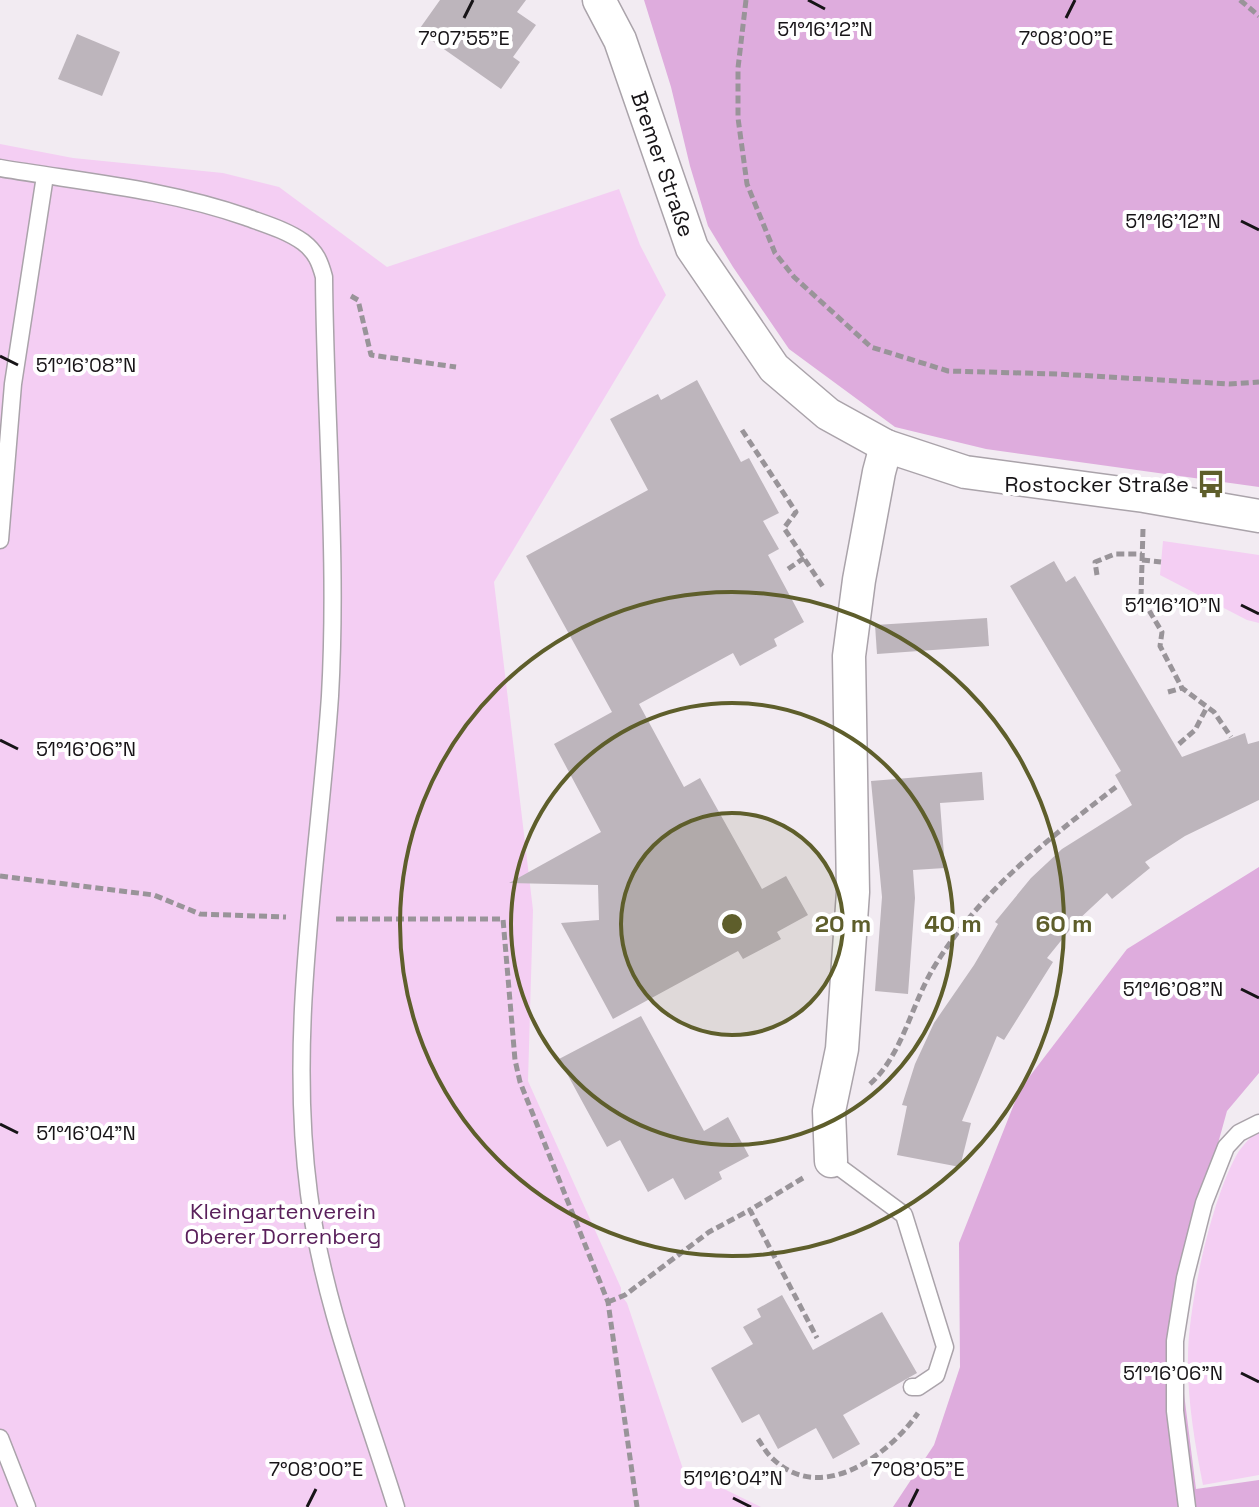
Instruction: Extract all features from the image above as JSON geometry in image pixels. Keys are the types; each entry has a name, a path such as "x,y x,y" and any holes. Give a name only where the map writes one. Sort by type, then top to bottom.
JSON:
{"street":[{"name":"Bremer Straße","path":"599,0 620,40 692,248 774,368 828,414 886,446 965,472 1144,496 1259,516"},
{"path":"831,1161 829,1111 842,1049 853,892 849,656 859,580 886,446"}],"lane":[{"path":"0,168 163,193 212,205 276,227 302,241 318,257 324,277 334,573 330,694 303,1024 309,1195 333,1308 396,1507"},
{"path":"0,540 13,384 45,176"},
{"path":"1187,1507 1175,1397 1175,1341 1185,1278 1204,1203 1226,1147 1239,1133 1259,1123"},
{"path":"831,1161 904,1215 945,1347 936,1375 918,1387 912,1387"},
{"path":"0,1438 27,1507"}],"path":[{"path":"746,0 738,68 738,118 747,184 775,253 794,277 871,347 948,371 1229,384 1259,382"},
{"path":"1240,0 1259,16"},
{"path":"324,277 358,300 371,355 456,367"},
{"path":"742,430 796,512 784,528 852,632"},
{"path":"1144,496 1141,597 1162,632 1160,646 1182,688 1207,707 1231,737"},
{"path":"1097,575 1095,562 1115,554 1161,562"},
{"path":"788,569 804,558"},
{"path":"1168,692 1182,688"},
{"path":"1179,744 1195,730 1207,707"},
{"path":"830,1119 886,1070 933,968 999,884 1029,854 1116,787"},
{"path":"0,876 154,895 200,914 299,917"},
{"path":"326,919 503,919 515,1060 520,1082 608,1302 637,1507"},
{"path":"608,1302 625,1295 709,1232 831,1161"},
{"path":"750,1210 817,1338"},
{"path":"758,1439 771,1458 784,1468 808,1478 839,1476 873,1457 904,1433 924,1403 936,1375"}],"green space":[{"name":"Kleingartenverein Oberer Dorrenberg","path":"0,144 73,158 223,173 279,187 387,267 619,189 640,245 666,295 494,582 533,910 528,1081 627,1303 683,1469 761,1507 0,1507"},
{"path":"1163,541 1259,555 1259,623 1247,620 1160,575"},
{"path":"1259,1127 1259,1475 1203,1485 1189,1389 1192,1309 1203,1251 1229,1170 1239,1151"}],"shaded area":[{"path":"644,0 1259,0 1259,487 986,449 895,427 789,349 708,226"},
{"path":"1259,867 1259,1073 1227,1111 1173,1306 1196,1489 1259,1480 1259,1507 893,1507 934,1445 960,1367 959,1243 1020,1089 1127,949"}],"building":[{"path":"440,0 526,0 517,12 536,25 513,57 520,62 501,89 418,31"},
{"path":"77,34 120,52 102,96 58,79"},
{"path":"697,380 741,462 749,458 779,513 763,521 779,549 768,555 804,622 774,639 777,646 740,666 733,653 639,704 684,787 700,778 762,889 786,876 808,915 777,932 781,939 743,959 738,951 613,1019 561,923 599,920 598,885 509,883 601,832 554,744 612,712 526,556 648,490 610,419 658,394 661,400"},
{"path":"1054,561 1066,582 1075,576 1182,757 1245,733 1248,744 1259,741 1259,800 1185,836 1145,862 1150,868 1112,899 1107,893 1077,921 1047,958 1053,962 1004,1040 997,1036 962,1121 971,1123 960,1167 897,1155 907,1106 902,1105 915,1064 934,1023 998,924 995,922 1031,878 1062,849 1132,805 1115,775 1121,771 1010,586"},
{"path":"987,618 989,646 877,654 875,625"},
{"path":"982,772 984,800 940,803 945,868 913,870 915,898 908,994 875,991 882,897 871,781"},
{"path":"641,1016 704,1131 728,1117 749,1156 719,1172 722,1179 685,1200 673,1178 648,1192 620,1140 607,1147 559,1059"},
{"path":"782,1295 813,1350 882,1312 917,1373 843,1415 860,1444 833,1459 816,1428 778,1449 759,1414 742,1423 711,1368 753,1344 743,1327 761,1317 757,1309"}],"place":[{"name":"Rostocker Straße","path":"1211,484"}]}
